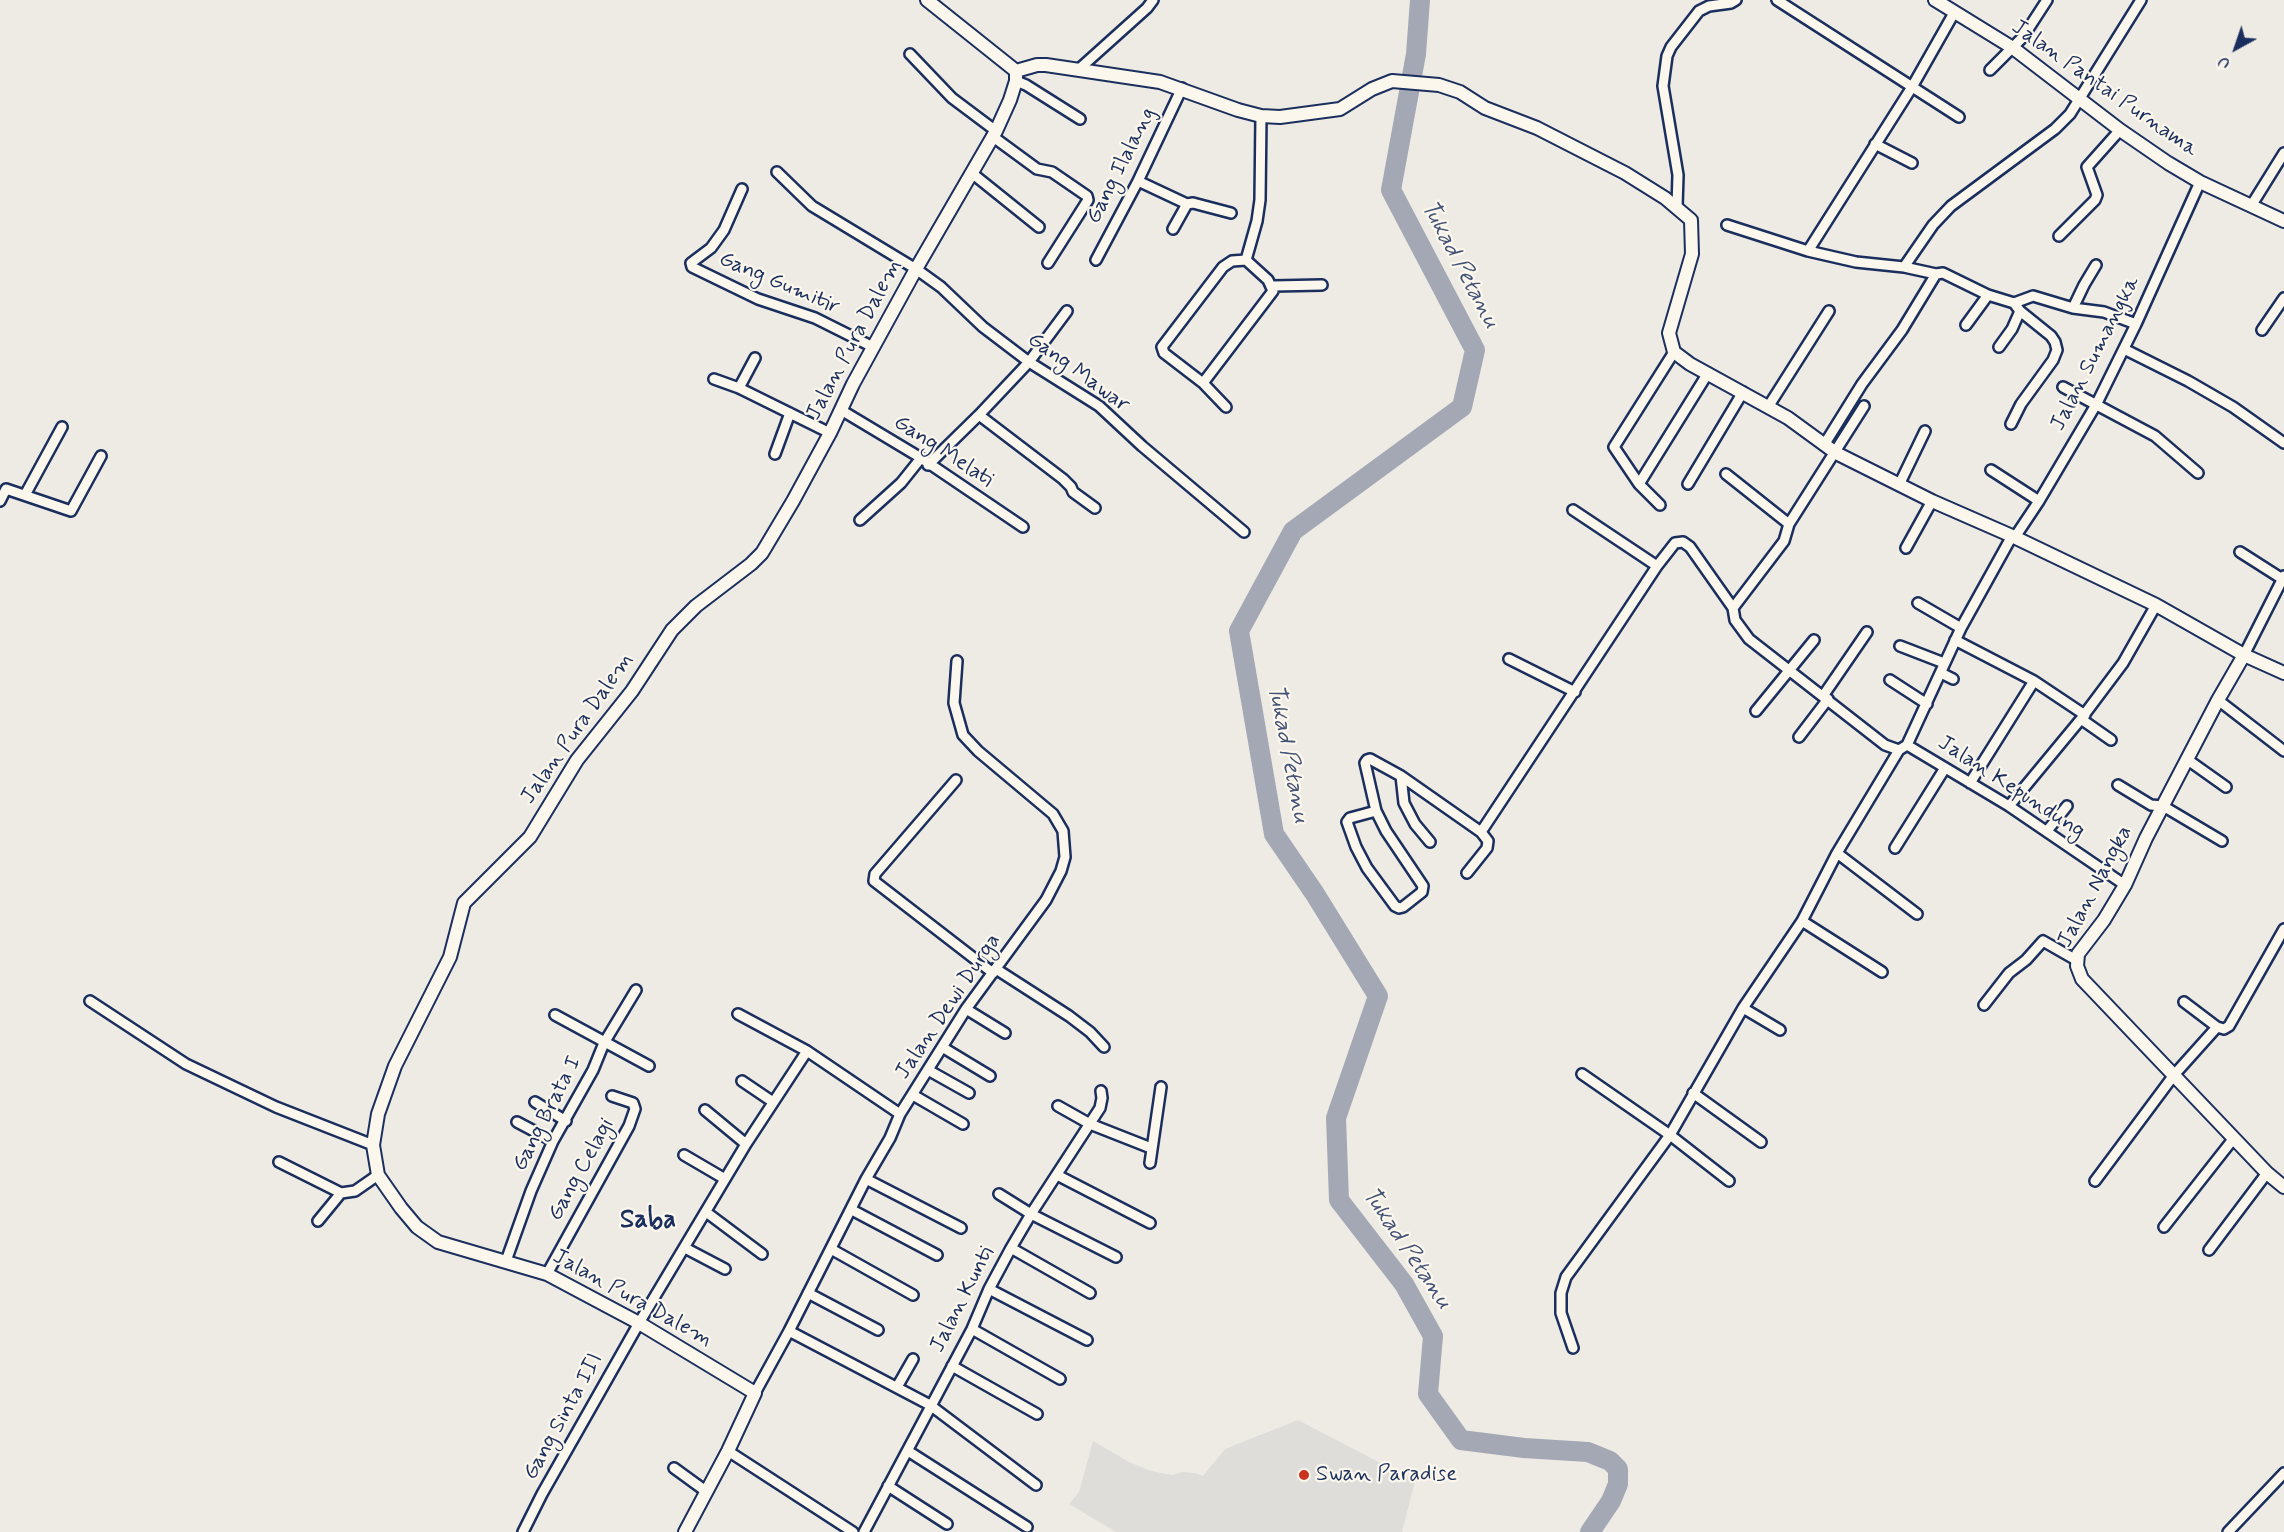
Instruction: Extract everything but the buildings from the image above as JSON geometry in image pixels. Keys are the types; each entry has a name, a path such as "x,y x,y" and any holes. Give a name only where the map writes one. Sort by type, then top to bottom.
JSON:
{"street":[{"path":"927,0 1026,86 1080,119"},
{"path":"1078,70 1153,0"},
{"path":"1677,207 1678,176 1663,86 1667,56 1671,47 1699,11 1709,6 1731,3 1736,0"},
{"path":"1777,0 1959,117"},
{"name":"Jalan Pantai Purnama","path":"1936,0 2013,48 2120,130 2168,163 2200,182 2284,221"},
{"path":"1990,70 2023,37 2047,0"},
{"path":"1904,267 1946,210 2055,129 2080,99 2141,0"},
{"path":"1808,251 1912,87 1954,13"},
{"path":"910,54 952,98 1037,169 1052,172 1087,196 1088,200 1048,262"},
{"path":"1016,76 1037,65 1160,82 1261,116 1297,116 1340,109 1372,89 1392,81 1439,85 1460,92 1485,108 1537,128 1625,173 1677,207 1691,220 1692,254 1669,333 1674,352 1795,423 1836,453 1932,501 2013,536 2156,605 2244,655 2284,673"},
{"name":"Jalan Pura Dalem","path":"754,1393 639,1323 547,1274 459,1250 438,1242 417,1227 378,1175 373,1145 378,1114 395,1066 446,968 456,939 461,909 465,900 526,842 577,760 632,691 672,630 696,606 762,553 830,433 873,347 916,269 973,174 994,134 1016,76"},
{"name":"Gang Ilalang","path":"1096,260 1138,181 1182,88"},
{"path":"1246,260 1257,221 1260,200 1261,116"},
{"path":"2059,236 2095,200 2097,195 2087,167 2120,130"},
{"path":"1875,144 1912,163"},
{"path":"2251,206 2284,153"},
{"name":"Gang Mawar","path":"777,172 812,206 916,269 941,287 982,327 1029,362 1099,406 1142,447 1244,532"},
{"path":"973,174 1039,227"},
{"path":"1138,181 1187,204 1192,203 1231,213"},
{"name":"Jalan Sumangka","path":"1573,1348 1562,1313 1561,1293 1566,1276 1670,1135 1743,1008 1802,921 1837,853 1903,748 1927,704 1961,628 2013,536 2039,501 2097,403 2136,324 2200,182"},
{"name":"Gang Gumitir","path":"742,189 724,230 711,248 691,263 692,267 758,299 815,318 873,347"},
{"path":"1173,229 1187,204"},
{"path":"1727,225 1808,251 1856,262 1904,267 1936,274 1943,273 2017,307 2055,342 2057,350 2053,360 2021,404 2011,424"},
{"path":"1226,406 1203,383 1164,353 1162,344 1222,267 1232,261 1246,260 1273,286 1323,285"},
{"path":"2073,308 2096,265"},
{"path":"1824,445 1862,384 1902,330 1936,274"},
{"path":"1203,383 1269,298 1273,286"},
{"path":"1966,324 1988,295"},
{"path":"1999,347 2012,329 2017,307 2033,296 2073,308 2104,312 2136,324"},
{"path":"2262,330 2284,298"},
{"path":"928,465 1029,362 1067,311"},
{"path":"1768,407 1829,311"},
{"path":"2124,349 2188,381 2233,407 2284,443"},
{"path":"1660,505 1639,484 1614,447 1674,352"},
{"path":"739,388 755,358"},
{"path":"1639,484 1708,373"},
{"path":"2042,375 2052,380"},
{"path":"714,379 739,388 830,433"},
{"path":"2063,387 2097,403 2155,436 2198,473"},
{"path":"1688,484 1743,392"},
{"path":"1733,608 1784,541 1789,524 1864,406"},
{"name":"Gang Melati","path":"841,410 921,458 928,465 1023,527"},
{"path":"775,454 790,413"},
{"path":"979,415 1063,479 1073,492 1095,508"},
{"path":"25,495 62,427"},
{"path":"1899,485 1925,431"},
{"path":"0,501 6,489 71,511 101,456"},
{"path":"860,520 901,483 921,458"},
{"path":"1991,470 2039,501"},
{"path":"1726,474 1789,524"},
{"path":"1906,548 1932,501"},
{"path":"1481,832 1657,566 1573,510"},
{"name":"Jalan Kepundung","path":"1657,566 1675,543 1686,544 1733,608 1735,620 1749,639 1788,671 1826,697 1885,745 1903,748 1945,768 2047,831 2125,885"},
{"path":"2240,552 2283,579 2244,655"},
{"path":"1918,603 1961,628"},
{"path":"2008,806 2083,717 2123,663 2156,605"},
{"path":"1799,737 1867,632"},
{"path":"1756,711 1814,640"},
{"path":"1955,640 2034,681 2111,740"},
{"path":"1900,646 1942,668 1953,679"},
{"name":"Jalan Nangka","path":"2244,655 2218,700 2125,885 2078,954 2077,966 2082,978 2267,1173 2284,1187"},
{"path":"1509,659 1575,692"},
{"name":"Jalan Dewi Durga","path":"754,1393 789,1331 866,1179 890,1138 900,1114 966,1009 1056,884 1065,857 1063,831 1053,814 978,751 963,735 954,703 957,661"},
{"path":"1890,680 1927,704"},
{"path":"1970,783 2034,681"},
{"path":"2218,700 2284,751"},
{"path":"1376,810 1350,818 1347,822 1367,868 1395,906 1402,908 1422,892 1423,886 1386,831 1376,810 1366,762 1370,759 1401,776 1481,832 1488,842 1487,848 1467,873"},
{"path":"2188,760 2226,787"},
{"path":"1895,848 1945,768"},
{"path":"1401,776 1404,803 1415,824 1430,842"},
{"path":"956,780 875,874 874,881 995,971 1069,1016 1090,1032 1104,1047"},
{"path":"2118,785 2151,805 2163,807 2222,841"},
{"path":"2047,831 2067,806"},
{"path":"1837,853 1917,914"},
{"path":"1802,921 1882,972"},
{"path":"2184,1002 2217,1027 2229,1026 2284,929"},
{"path":"1984,1005 2009,973 2026,960 2043,940 2078,961"},
{"name":"Gang Brata I","path":"506,1261 531,1191 553,1141 593,1070 604,1043 636,990"},
{"path":"90,1001 186,1064 276,1107 373,1145"},
{"path":"1743,1008 1780,1030"},
{"path":"966,1009 1005,1033"},
{"path":"738,1014 807,1051 900,1114"},
{"path":"555,1015 649,1066"},
{"path":"2095,1182 2174,1075 2217,1027"},
{"path":"942,1047 990,1076"},
{"name":"Gang Sinta III","path":"523,1532 542,1494 639,1323 746,1144 807,1051"},
{"path":"928,1070 969,1093"},
{"path":"1582,1074 1670,1135 1729,1181"},
{"path":"742,1081 773,1102"},
{"path":"1150,1163 1161,1087"},
{"name":"Jalan Kunti","path":"864,1532 972,1329 989,1289 1011,1248 1100,1108 1101,1091"},
{"path":"1693,1093 1761,1142"},
{"path":"913,1095 963,1124"},
{"name":"Gang Celagi","path":"547,1274 629,1126 635,1109 633,1103 612,1096"},
{"path":"536,1102 566,1121"},
{"path":"1058,1106 1090,1124 1151,1148"},
{"path":"705,1110 746,1144"},
{"path":"518,1122 553,1141"},
{"path":"2164,1227 2234,1138"},
{"path":"684,1155 725,1179"},
{"path":"279,1161 341,1193 355,1191 378,1175"},
{"path":"2209,1250 2267,1173"},
{"path":"1057,1175 1150,1223"},
{"path":"866,1179 961,1228"},
{"path":"318,1221 341,1193"},
{"path":"999,1194 1031,1214 1116,1257"},
{"path":"852,1210 937,1255"},
{"path":"706,1212 762,1254"},
{"path":"685,1248 725,1269"},
{"path":"1011,1248 1090,1293"},
{"path":"831,1249 914,1295"},
{"path":"989,1289 1087,1340"},
{"path":"808,1293 878,1330"},
{"path":"972,1329 1060,1379"},
{"path":"789,1331 930,1405 1036,1485"},
{"path":"897,1387 912,1359"},
{"path":"952,1366 1037,1414"},
{"path":"685,1532 728,1451 754,1393"},
{"path":"728,1451 853,1532"},
{"path":"908,1451 1026,1527"},
{"path":"674,1468 707,1492"},
{"path":"2228,1532 2284,1473"},
{"path":"888,1486 947,1524"}],"shaded area":[{"name":"Swan Paradise","path":"1298,1420 1415,1481 1402,1532 1116,1532 1069,1504 1079,1492 1093,1441 1129,1462 1151,1471 1172,1475 1182,1472 1195,1473 1203,1476 1225,1449"}],"waterway":[{"name":"Tukad Petanu","path":"1420,0 1416,54 1391,190 1475,350 1462,407 1293,531 1239,631 1274,834 1315,894 1378,996 1336,1118 1339,1200 1404,1284 1433,1336 1428,1394 1461,1440 1524,1448 1588,1452 1610,1461 1618,1469 1618,1484 1611,1501 1590,1532"}],"place":[{"name":"Swan Paradise","path":"1304,1475"}],"district":[{"name":"Saba","path":"648,1222"}]}
